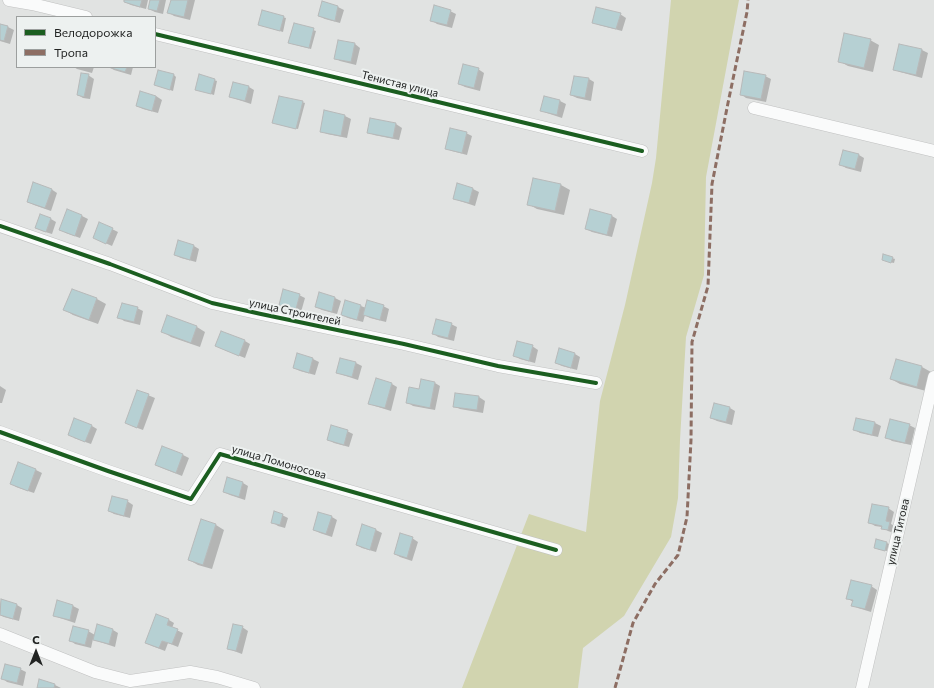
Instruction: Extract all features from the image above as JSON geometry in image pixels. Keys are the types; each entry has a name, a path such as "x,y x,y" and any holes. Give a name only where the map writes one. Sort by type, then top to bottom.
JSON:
{"street":[{"path":"9,0 82,16"},
{"name":"Тенистая улица","path":"156,34 642,151"},
{"path":"754,108 934,151"},
{"name":"улица Строителей","path":"0,226 110,264 212,303 404,344 498,366 596,383"},
{"name":"улица Титова","path":"862,688 934,377"},
{"name":"улица Ломоносова","path":"0,432 191,499 220,454 556,550"},
{"path":"0,634 95,672 130,681 190,672 217,677 254,688"}],"green space":[{"path":"671,0 739,0 706,177 704,275 686,337 678,498 671,537 624,616 583,648 578,688 462,688 529,514 586,532 600,401 625,305 652,183 656,158"}],"building":[{"path":"124,0 142,0 140,7 124,2"},
{"path":"150,0 160,0 157,11 148,9"},
{"path":"171,0 188,0 184,17 167,13"},
{"path":"322,1 338,6 335,21 318,16"},
{"path":"434,5 451,10 447,25 430,21"},
{"path":"596,7 621,13 616,29 592,23"},
{"path":"262,10 284,16 280,31 258,25"},
{"path":"294,23 314,28 309,48 288,43"},
{"path":"0,24 8,26 4,41 0,40"},
{"path":"844,33 871,39 864,68 838,62"},
{"path":"338,40 355,43 351,62 334,59"},
{"path":"899,44 922,49 916,75 893,70"},
{"path":"463,64 479,68 474,88 458,84"},
{"path":"111,68 127,68 125,72"},
{"path":"158,70 174,74 170,90 154,85"},
{"path":"744,71 766,75 761,99 740,95"},
{"path":"81,73 89,74 84,97 77,95"},
{"path":"199,74 215,79 211,94 195,90"},
{"path":"574,76 589,78 585,98 570,95"},
{"path":"233,82 249,86 245,101 229,97"},
{"path":"140,91 156,96 152,111 136,106"},
{"path":"279,96 303,101 296,129 272,123"},
{"path":"544,96 560,100 557,115 540,111"},
{"path":"324,110 345,115 341,136 320,132"},
{"path":"370,118 396,123 393,138 367,133"},
{"path":"450,128 467,132 462,153 445,149"},
{"path":"843,150 859,154 855,169 839,165"},
{"path":"533,178 561,184 555,211 527,205"},
{"path":"33,182 52,189 45,208 27,202"},
{"path":"457,183 473,188 469,203 453,199"},
{"path":"67,209 82,215 75,236 59,230"},
{"path":"590,209 612,215 607,235 585,229"},
{"path":"40,214 51,218 46,232 35,228"},
{"path":"99,222 113,228 106,244 93,238"},
{"path":"178,240 194,245 190,260 174,255"},
{"path":"883,254 893,257 891,263 882,260"},
{"path":"72,289 97,298 89,320 63,310"},
{"path":"283,289 300,294 296,309 279,305"},
{"path":"319,292 335,297 332,312 315,307"},
{"path":"345,300 361,305 357,320 341,315"},
{"path":"367,300 384,305 380,320 363,315"},
{"path":"122,303 138,307 134,322 117,318"},
{"path":"167,315 197,326 191,343 161,332"},
{"path":"436,319 452,323 448,338 432,334"},
{"path":"221,331 245,340 239,356 215,346"},
{"path":"517,341 533,345 529,361 513,356"},
{"path":"559,348 575,353 571,368 555,363"},
{"path":"297,353 313,358 309,373 293,368"},
{"path":"340,358 356,362 352,377 336,373"},
{"path":"896,359 922,366 917,387 890,379"},
{"path":"376,378 392,383 385,408 368,404"},
{"path":"421,379 435,382 430,408 406,403 409,387 419,389"},
{"path":"137,390 149,394 137,428 125,423"},
{"path":"455,393 479,396 477,410 453,407"},
{"path":"714,403 730,407 726,422 710,418"},
{"path":"74,418 92,425 85,442 68,435"},
{"path":"856,418 875,422 872,435 853,430"},
{"path":"890,419 910,424 905,443 885,438"},
{"path":"331,425 348,430 344,445 327,440"},
{"path":"162,446 183,454 176,473 155,465"},
{"path":"18,462 36,469 28,491 10,484"},
{"path":"227,477 243,482 239,497 223,492"},
{"path":"112,496 128,500 124,516 108,511"},
{"path":"872,504 889,507 886,521 890,522 888,530 881,529 882,526 868,523"},
{"path":"274,511 283,514 280,525 271,523"},
{"path":"318,512 332,516 326,534 313,530"},
{"path":"201,519 216,524 203,565 188,560"},
{"path":"362,524 376,529 370,550 356,545"},
{"path":"400,533 413,537 407,558 394,554"},
{"path":"876,539 887,542 885,551 874,548"},
{"path":"851,580 872,585 865,609 851,606 853,600 846,599"},
{"path":"1,599 17,604 13,619 0,615"},
{"path":"57,600 73,605 70,620 53,616"},
{"path":"156,614 169,619 167,625 178,629 172,644 162,641 159,648 145,643"},
{"path":"97,624 113,629 109,644 93,640"},
{"path":"233,624 243,626 236,651 227,649"},
{"path":"73,626 89,630 85,645 69,641"},
{"path":"5,664 21,668 17,683 1,679"},
{"path":"39,679 55,684 54,688 37,688"}],"marked path":[{"path":"615,688 633,623 655,584 678,555 687,517 691,440 692,342 708,286 712,184 747,12 748,0"}],"cycle path":[{"path":"156,34 642,151"},
{"path":"0,226 110,264 212,303 404,344 498,366 596,383"},
{"path":"0,432 191,499 220,454 556,550"}]}
